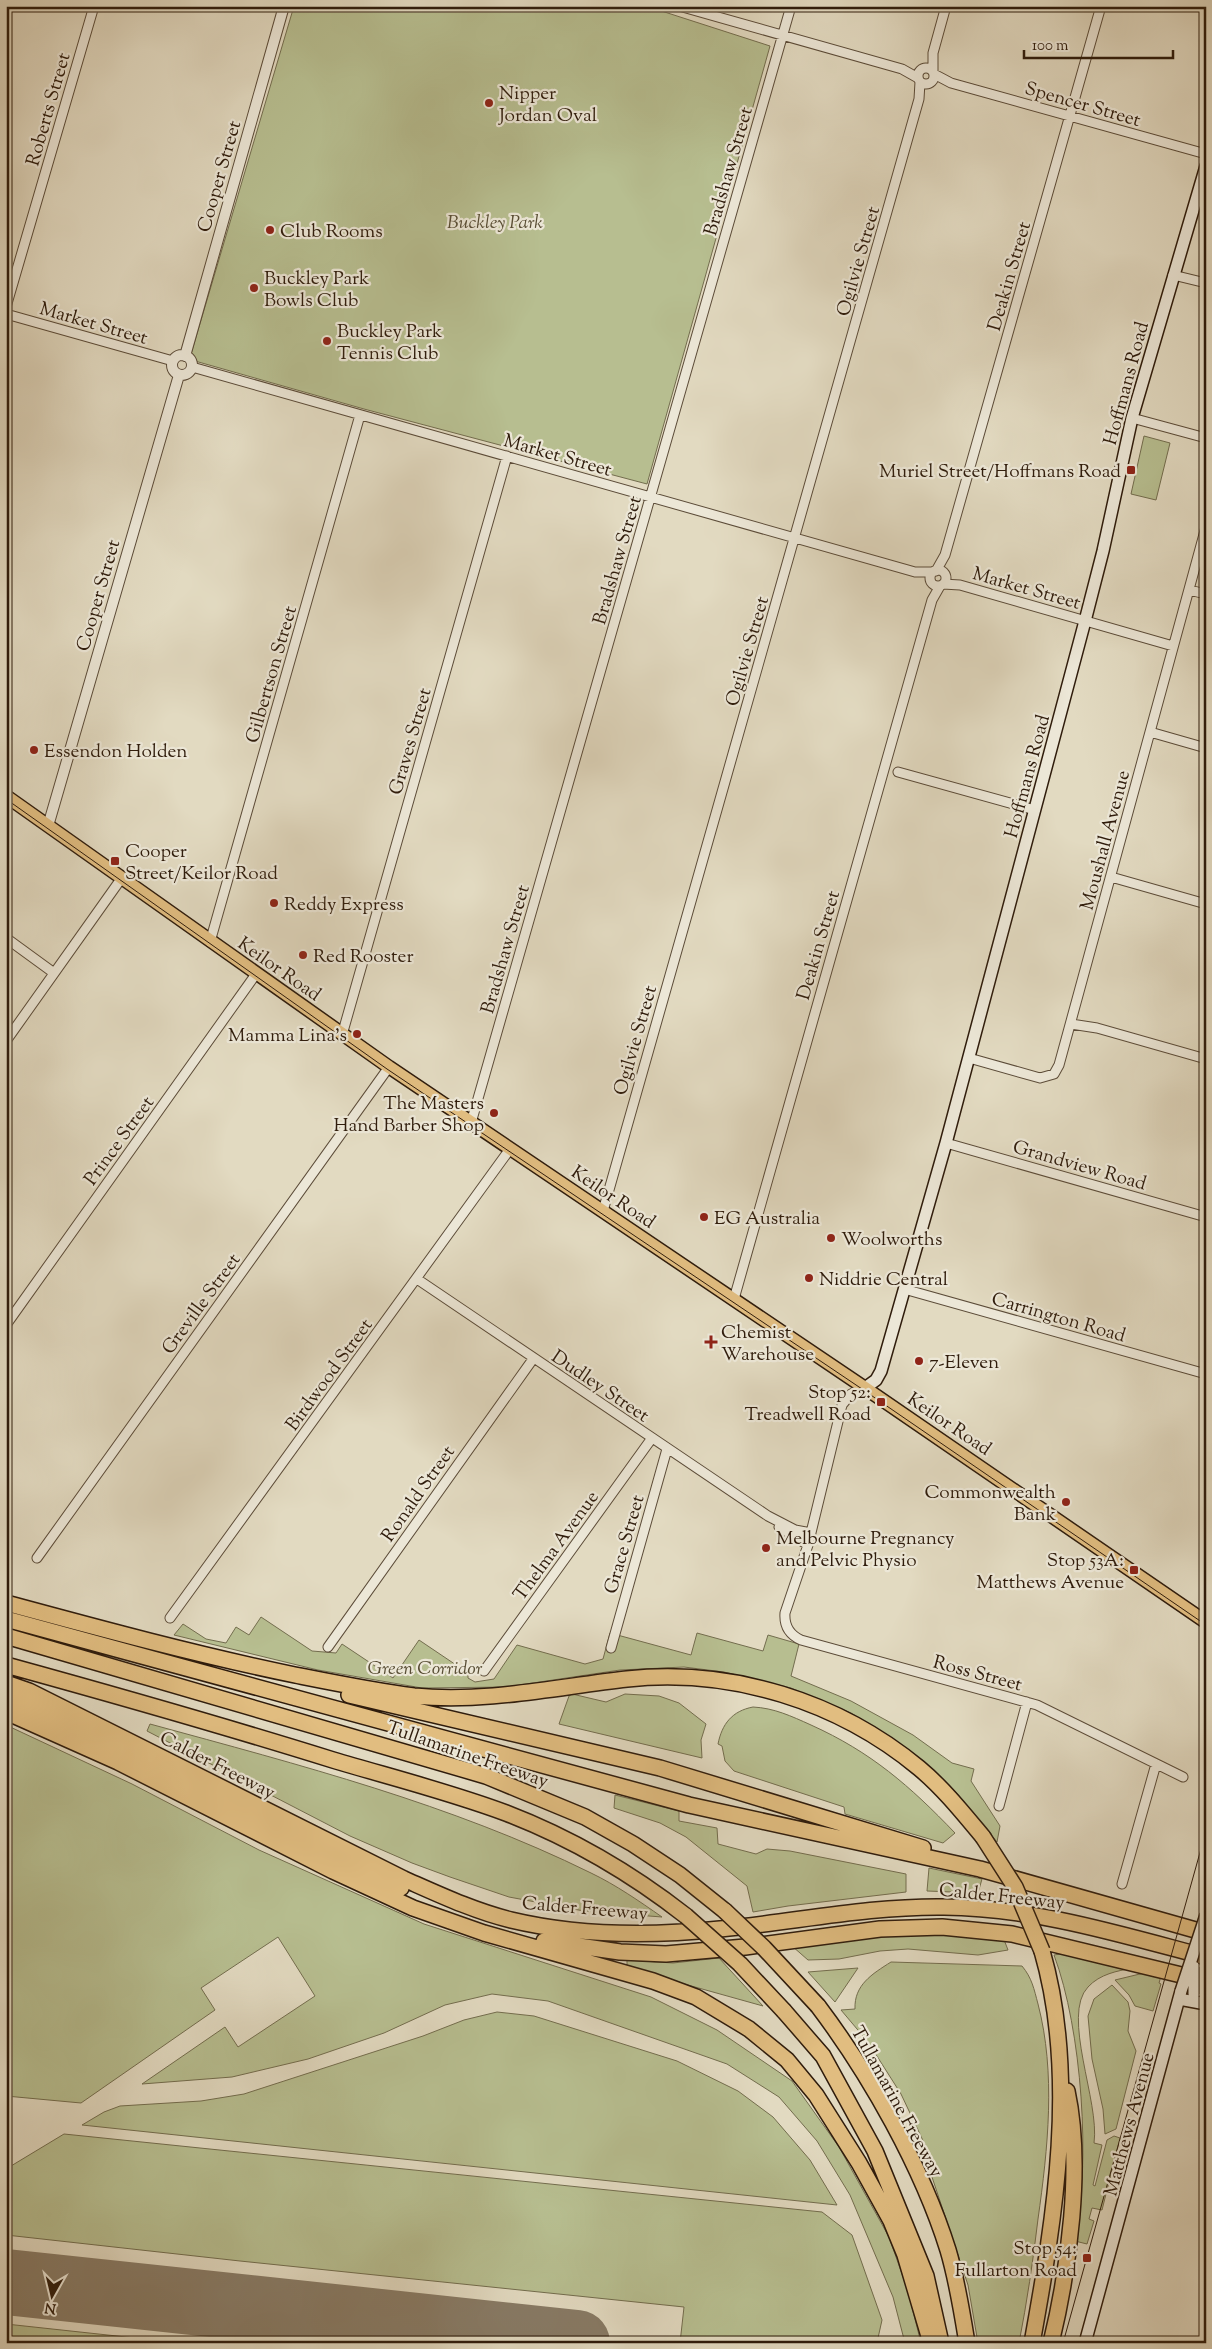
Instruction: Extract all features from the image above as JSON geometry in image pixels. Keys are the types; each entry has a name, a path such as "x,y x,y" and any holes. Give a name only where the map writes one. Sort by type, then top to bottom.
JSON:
{"highway":[{"path":"6,1603 237,1663 394,1707 660,1768 901,1840 980,1870"},
{"name":"Calder Freeway","path":"6,1619 689,1804 980,1870 1206,1933"},
{"name":"Tullamarine Freeway","path":"6,1636 434,1759 494,1779 593,1821 680,1875 724,1911 764,1948 818,2006 848,2046 886,2113 925,2189 948,2250 962,2308 967,2343"},
{"path":"237,1663 360,1688 440,1697 504,1695 657,1677 703,1678 760,1688 796,1699 830,1712 892,1748 942,1790 983,1837 1015,1887 1042,1951 1056,2013 1061,2060 1070,2105 1073,2180 1067,2258 1051,2343"},
{"path":"6,1665 261,1738 506,1813 550,1832 599,1857 648,1886 686,1916 740,1964 823,2056 875,2151 926,2276 941,2343"},
{"name":"Calder Freeway","path":"6,1683 29,1691 404,1879 432,1892 510,1920 593,1931 653,1934 722,1929 854,1911 895,1908 976,1908 1050,1916 1200,1954"},
{"path":"6,1696 91,1734 347,1865 434,1901 510,1920"},
{"path":"6,1712 118,1762 333,1871 404,1904 457,1923 653,1981 696,1997 749,2029 787,2060 816,2094 859,2163 892,2221 911,2269 931,2343"},
{"path":"457,1923 565,1945 652,1954 693,1953 887,1928 969,1929 1033,1938 1113,1960 1206,1981"},
{"path":"1032,2343 1053,2202 1060,2115 1061,2060"}],"main road":[{"name":"Hoffmans Road","path":"865,1388 876,1380 881,1371 946,1143 1103,551 1132,418 1206,166"},
{"name":"Keilor Road","path":"6,796 389,1068 865,1388 1206,1622"},
{"name":"Matthews Avenue","path":"1085,2343 1180,1995 1200,1954 1206,1915"},
{"path":"1200,1954 1194,1994 1204,2004"},
{"path":"1180,1995 1204,2004"}],"street":[{"name":"Roberts Street","path":"6,307 94,6"},
{"name":"Cooper Street","path":"185,356 284,6"},
{"name":"Bradshaw Street","path":"471,1123 652,498 791,6"},
{"name":"Ogilvie Street","path":"602,1211 946,6"},
{"name":"Deakin Street","path":"734,1300 1101,6"},
{"name":"Spencer Street","path":"685,7 782,36 1206,154"},
{"path":"1173,275 1206,284"},
{"name":"Market Street","path":"6,314 173,362"},
{"path":"185,356 191,360 192,367 189,373 179,375 173,369 173,362 177,357 185,356"},
{"name":"Market Street","path":"192,367 1173,646"},
{"name":"Cooper Street","path":"48,826 179,375"},
{"name":"Gilbertson Street","path":"210,942 360,415"},
{"path":"1132,418 1206,438"},
{"name":"Graves Street","path":"342,1035 507,456"},
{"name":"Moushall Avenue","path":"969,1058 1040,1078 1048,1078 1054,1074 1059,1065 1206,527"},
{"path":"1189,590 1206,594"},
{"path":"1150,732 1206,748"},
{"path":"898,772 1035,810"},
{"path":"1111,877 1206,904"},
{"path":"6,1041 121,878"},
{"path":"6,938 54,973"},
{"name":"Prince Street","path":"6,1325 256,974"},
{"path":"1072,1020 1206,1059"},
{"name":"Greville Street","path":"37,1558 389,1068"},
{"name":"Grandview Road","path":"946,1143 1206,1217"},
{"name":"Birdwood Street","path":"170,1618 510,1149"},
{"name":"Dudley Street","path":"417,1279 768,1516 795,1530 811,1533"},
{"name":"Carrington Road","path":"904,1289 1206,1374"},
{"name":"Ronald Street","path":"328,1647 533,1359"},
{"path":"808,1545 842,1404 851,1394 865,1388"},
{"name":"Thelma Avenue","path":"484,1671 652,1438"},
{"name":"Grace Street","path":"611,1648 667,1449"},
{"name":"Dudley Street","path":"768,1516 790,1535 808,1545"},
{"name":"Ross Street","path":"808,1545 786,1613 787,1628 801,1640 1043,1707 1183,1777"},
{"path":"999,1806 1027,1702"},
{"path":"1122,1884 1156,1764"}],"green space":[{"name":"Buckley Park","path":"294,6 646,6 770,46 647,484 364,409 195,361 191,354"},
{"path":"1144,436 1170,443 1156,500 1131,494"},
{"name":"Green Corridor","path":"261,1617 312,1651 336,1653 342,1644 393,1678 419,1640 468,1673 468,1678 475,1682 494,1679 517,1645 585,1664 603,1659 610,1633 691,1655 697,1633 763,1651 768,1635 799,1644 791,1676 851,1701 913,1735 952,1763 974,1769 971,1781 1000,1826 997,1842 955,1791 908,1749 851,1713 791,1688 724,1672 684,1667 620,1670 506,1687 422,1688 318,1670 174,1635 183,1624 206,1639 226,1643 236,1627 249,1635"},
{"path":"572,1694 606,1702 625,1694 659,1696 679,1703 706,1724 701,1740 702,1758 559,1724 569,1696"},
{"path":"753,1707 775,1711 833,1735 889,1771 955,1833 943,1843 845,1814 844,1807 734,1771 725,1761 722,1746 718,1744 722,1730 734,1715"},
{"path":"150,1724 319,1771 429,1806 484,1826 538,1848 600,1878 662,1917 584,1911 509,1897 412,1863 350,1836 147,1731"},
{"path":"6,1725 132,1784 259,1850 424,1924 651,1997 717,2030 792,2081 839,2147 889,2237 908,2291 921,2343 905,2343 893,2297 850,2195 817,2141 779,2097 727,2064 548,2001 492,1994 445,2005 384,2033 308,2059 232,2077 142,2084 225,2027 238,2047 315,1996 278,1937 201,1988 215,2010 81,2103 6,2096"},
{"path":"615,1795 679,1811 679,1821 717,1828 718,1844 756,1854 767,1849 790,1851 906,1874 906,1892 753,1912 747,1886 686,1837 660,1823 614,1808"},
{"path":"929,1868 982,1879 978,1893 927,1891"},
{"path":"882,1932 1003,1937 1008,1950 978,1955 908,1949 880,1951 839,1959 808,1960 792,1946"},
{"path":"1060,1954 1133,1968 1103,1976 1088,1987 1081,2000 1078,2017 1083,2060 1092,2105 1094,2143 1102,2145 1093,2185 1095,2186 1107,2140 1114,2136 1120,2138 1102,2210 1092,2208 1089,2219 1094,2221 1087,2244 1075,2241 1080,2209 1082,2174 1081,2097 1071,2020 1064,1986 1054,1955"},
{"path":"719,1958 763,2006 627,1968 627,1960 673,1963"},
{"path":"891,1962 1022,1966 1032,1984 1044,2030 1049,2084 1042,2192 1030,2281 1019,2343 978,2343 968,2285 930,2171 935,2166 901,2094 868,2042 841,2010 855,2009 855,2001 861,1987 877,1971"},
{"path":"858,1968 835,2002 808,1972"},
{"path":"1144,1973 1161,1976 1159,1983 1161,1984 1153,2011 1135,2006 1129,1995 1115,1980"},
{"path":"1112,1985 1128,2002 1130,2011 1128,2031 1136,2051 1116,2129 1105,2134 1103,2109 1092,2059 1088,2016 1094,1999"},
{"path":"497,2012 534,2016 677,2061 738,2091 773,2117 810,2160 837,2205 82,2125 104,2112 120,2106 201,2101 244,2094 423,2036 464,2020"},
{"path":"64,2134 822,2212 852,2235 882,2320 878,2338 879,2343 680,2343 684,2307 6,2235 6,2169"},
{"path":"6,2324 163,2341 179,2343 6,2343"}],"taxiway":[{"path":"498,2334 524,2343"}],"runway":[{"path":"6,2282 577,2343"}],"tram line":[{"path":"6,799 387,1069 862,1389 1206,1625"},
{"path":"1063,2343 1206,1831"}],"place":[{"name":"Nipper Jordan Oval","path":"489,103"},
{"name":"Club Rooms","path":"270,230"},
{"name":"Buckley Park Bowls Club","path":"254,288"},
{"name":"Buckley Park Tennis Club","path":"327,341"},
{"name":"Muriel Street/Hoffmans Road","path":"1131,470"},
{"name":"Essendon Holden","path":"34,750"},
{"name":"Cooper Street/Keilor Road","path":"115,861"},
{"name":"Reddy Express","path":"274,903"},
{"name":"Red Rooster","path":"303,955"},
{"name":"Mamma Lina's","path":"357,1034"},
{"name":"The Masters Hand Barber Shop","path":"494,1113"},
{"name":"EG Australia","path":"704,1217"},
{"name":"Woolworths","path":"831,1238"},
{"name":"Niddrie Central","path":"809,1278"},
{"name":"Chemist Warehouse","path":"711,1342"},
{"name":"7-Eleven","path":"919,1361"},
{"name":"Stop 52: Treadwell Road","path":"881,1402"},
{"name":"Commonwealth Bank","path":"1066,1502"},
{"name":"Melbourne Pregnancy and Pelvic Physio","path":"766,1548"},
{"name":"Stop 53A: Matthews Avenue","path":"1134,1570"},
{"name":"Stop 54: Fullarton Road","path":"1087,2258"}]}
